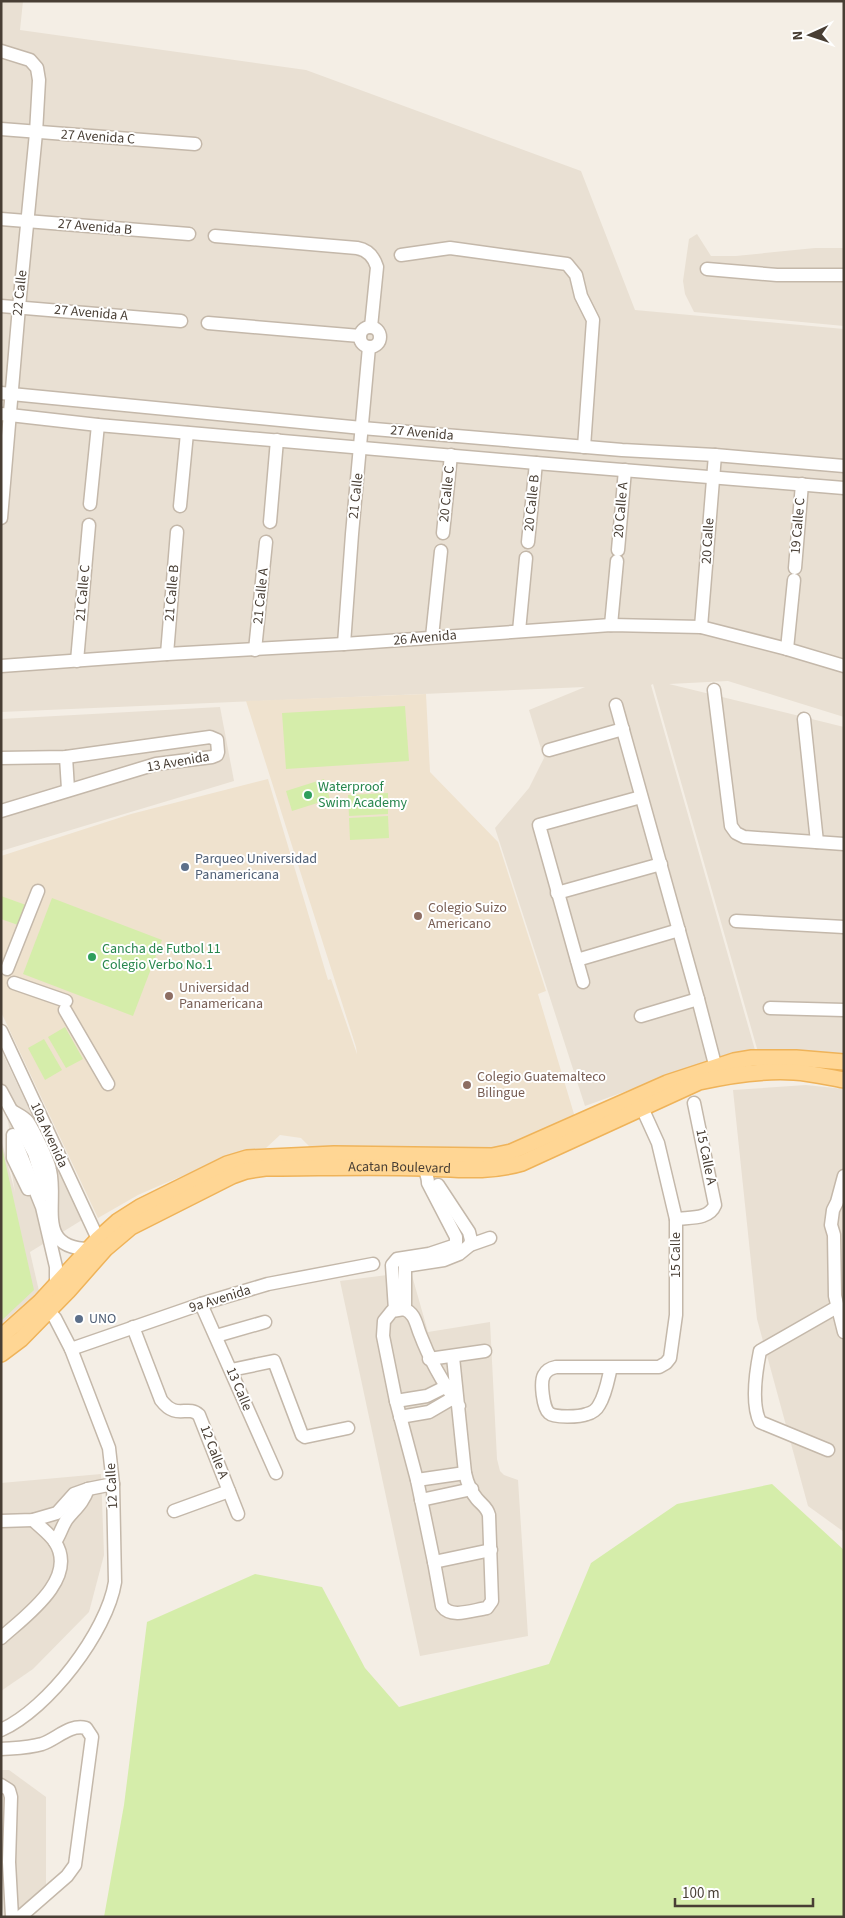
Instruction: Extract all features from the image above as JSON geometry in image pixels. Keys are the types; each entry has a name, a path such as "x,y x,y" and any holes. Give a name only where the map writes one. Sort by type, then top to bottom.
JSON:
{"main road":[{"name":"Acatan Boulevard","path":"717,1072 752,1058 796,1058 844,1062"},
{"name":"Acatan Boulevard","path":"1,1354 22,1339 44,1307 56,1284 93,1244 118,1221 140,1207 220,1167 247,1158 334,1154 424,1166 484,1170 514,1165 692,1074 717,1072 736,1075 795,1072 844,1080"},
{"name":"Acatan Boulevard","path":"1,1337 44,1307 126,1231 149,1217 246,1171 272,1168 424,1166"}],"street":[{"name":"22 Calle","path":"1,51 25,58 37,68 39,80 36,132 19,307 6,394 1,518"},
{"name":"27 Avenida C","path":"1,129 195,144"},
{"name":"27 Avenida B","path":"1,219 189,234"},
{"path":"215,236 357,248 370,254 377,267 371,327 365,328 360,336"},
{"path":"401,255 450,248 567,264 570,267 576,275 581,296 593,320 584,446"},
{"path":"707,269 777,275 844,275"},
{"name":"27 Avenida A","path":"1,306 181,321"},
{"path":"208,323 360,336"},
{"name":"21 Calle","path":"344,644 369,347 378,342 380,336 377,329 371,327"},
{"path":"360,336 362,342 369,347"},
{"name":"27 Avenida","path":"6,394 362,428 844,466"},
{"name":"27 Avenida","path":"5,415 187,433 844,488"},
{"path":"90,504 98,425"},
{"path":"180,506 187,433"},
{"path":"270,522 277,440"},
{"name":"20 Calle C","path":"443,533 450,455"},
{"name":"20 Calle","path":"701,627 715,455"},
{"name":"20 Calle B","path":"528,542 536,463"},
{"name":"20 Calle A","path":"611,625 625,470"},
{"name":"19 Calle C","path":"788,649 802,484"},
{"name":"21 Calle C","path":"77,661 89,524"},
{"name":"21 Calle B","path":"167,654 177,532"},
{"name":"21 Calle A","path":"255,650 266,542"},
{"path":"432,638 441,550"},
{"path":"519,631 526,558"},
{"name":"26 Avenida","path":"1,666 611,625 701,627 788,649 844,666"},
{"path":"714,690 732,830 744,837 844,844"},
{"path":"616,705 717,1072"},
{"path":"804,719 817,842"},
{"path":"549,750 622,728"},
{"name":"13 Avenida","path":"1,758 66,756 210,737 217,740 218,752 217,755 212,756 156,764 68,789 1,811"},
{"path":"66,756 68,789"},
{"path":"582,982 539,825 641,798"},
{"path":"557,893 660,864"},
{"path":"7,969 38,891"},
{"path":"736,921 844,927"},
{"path":"577,960 679,930"},
{"path":"14,983 66,1006 108,1084"},
{"path":"641,1016 698,999"},
{"path":"770,1008 844,1010"},
{"name":"10a Avenida","path":"1,1031 93,1244"},
{"path":"1,1090 38,1165 56,1267 56,1284"},
{"name":"15 Calle","path":"611,1367 600,1403 590,1413 586,1415 556,1416 547,1411 544,1406 542,1379 548,1371 556,1367 611,1367 659,1367 670,1358 676,1315 676,1219 658,1143 639,1101"},
{"name":"15 Calle A","path":"676,1219 707,1215 712,1211 715,1202 694,1103"},
{"path":"12,1111 13,1135 46,1207 58,1239 68,1246 77,1248 93,1244"},
{"path":"424,1166 434,1178 469,1232 470,1245"},
{"path":"424,1166 428,1183 456,1238 456,1243 450,1251"},
{"path":"844,1176 840,1199 833,1210 831,1225 839,1237 836,1307 844,1332"},
{"path":"400,1310 397,1260 450,1251 490,1238"},
{"name":"9a Avenida","path":"71,1349 202,1304 268,1284 373,1264"},
{"name":"13 Calle","path":"202,1304 276,1473"},
{"name":"12 Calle","path":"1,1730 29,1712 67,1675 102,1620 115,1582 114,1484 109,1448 71,1349 57,1321 44,1307"},
{"path":"828,1450 760,1422 756,1414 756,1384 760,1351 836,1307"},
{"path":"400,1310 413,1316 429,1358 445,1387 456,1402"},
{"path":"400,1310 386,1318 382,1330 396,1401 417,1480 442,1606 445,1611 451,1614 487,1608 492,1601 488,1511 466,1481 456,1402 453,1357"},
{"path":"216,1336 265,1322"},
{"name":"12 Calle A","path":"133,1327 161,1400 173,1412 196,1412 199,1415 238,1514"},
{"path":"429,1358 453,1357 484,1352"},
{"path":"231,1370 274,1360 302,1435 305,1438 348,1428"},
{"path":"396,1401 427,1396 445,1387"},
{"path":"400,1418 429,1412 456,1402"},
{"path":"417,1480 465,1473"},
{"path":"1,1521 61,1517 83,1502 88,1488 114,1484"},
{"path":"421,1500 472,1489"},
{"name":"12 Calle A","path":"174,1510 229,1492"},
{"path":"55,1542 62,1531 61,1517"},
{"path":"1,1638 52,1589 60,1566 60,1554 55,1542 33,1520"},
{"path":"434,1562 491,1550"},
{"path":"1,1749 43,1744 74,1728 84,1727 89,1730 92,1737 92,1749 75,1865 67,1876 20,1917"},
{"path":"1,1785 7,1788 11,1797 5,1862 12,1917"}],"shaded area":[{"path":"1,1 23,1 20,30 306,70 581,171 635,310 844,329 844,717 728,681 669,684 844,727 844,1055 758,1052 653,684 651,685 755,1050 707,1062 585,1106 495,828 529,788 544,758 529,710 585,687 1,712"},
{"path":"697,234 711,256 736,256 815,248 844,248 844,326 694,312 685,294 683,281 689,239"},
{"path":"426,694 430,772 498,842 546,991 538,994 577,1124 499,1152 313,1150 301,1138 280,1135 266,1148 245,1150 163,1184 138,1195 98,1218 1,1012 1,856 131,814 268,779 328,980 331,979 357,1054 246,701"},
{"path":"220,707 234,781 1,851 1,719"},
{"path":"1,1050 82,1220 30,1252 39,1291 1,1324 1,1139 15,1192 8,1149 9,1128 6,1109 1,1102"},
{"path":"806,1085 844,1089 844,1532 808,1506 757,1319 733,1090"},
{"path":"411,1272 428,1332 490,1322 497,1459 500,1471 504,1475 518,1480 528,1636 420,1656 340,1281"},
{"path":"101,1474 104,1555 89,1612 33,1669 1,1691 1,1483"},
{"path":"1,1770 9,1770 46,1797 46,1889 12,1917 4,1917 1,1903"}],"green space":[{"path":"405,706 409,761 286,769 282,713"},
{"name":"Waterproof Swim Academy","path":"324,779 330,799 292,811 286,791"},
{"path":"388,793 388,814 349,816 348,795"},
{"path":"388,816 389,838 350,840 349,818"},
{"path":"1,896 26,905 18,925 1,919"},
{"name":"Cancha de Futbol 11 Colegio Verbo No.1","path":"52,898 162,940 133,1016 23,974"},
{"path":"65,1027 83,1059 66,1068 48,1037"},
{"path":"44,1039 62,1070 45,1080 28,1048"},
{"path":"1,1143 34,1290 1,1321 2,1303"},
{"path":"772,1484 844,1550 844,1917 104,1917 124,1805 147,1622 255,1574 322,1587 365,1668 399,1707 549,1664 591,1563 677,1504"}],"place":[{"name":"Waterproof Swim Academy","path":"308,795"},
{"name":"Parqueo Universidad Panamericana","path":"185,867"},
{"name":"Colegio Suizo Americano","path":"418,916"},
{"name":"Cancha de Futbol 11 Colegio Verbo No.1","path":"92,957"},
{"name":"Universidad Panamericana","path":"169,996"},
{"name":"Colegio Guatemalteco Bilingue","path":"467,1085"},
{"name":"UNO","path":"79,1319"}]}
